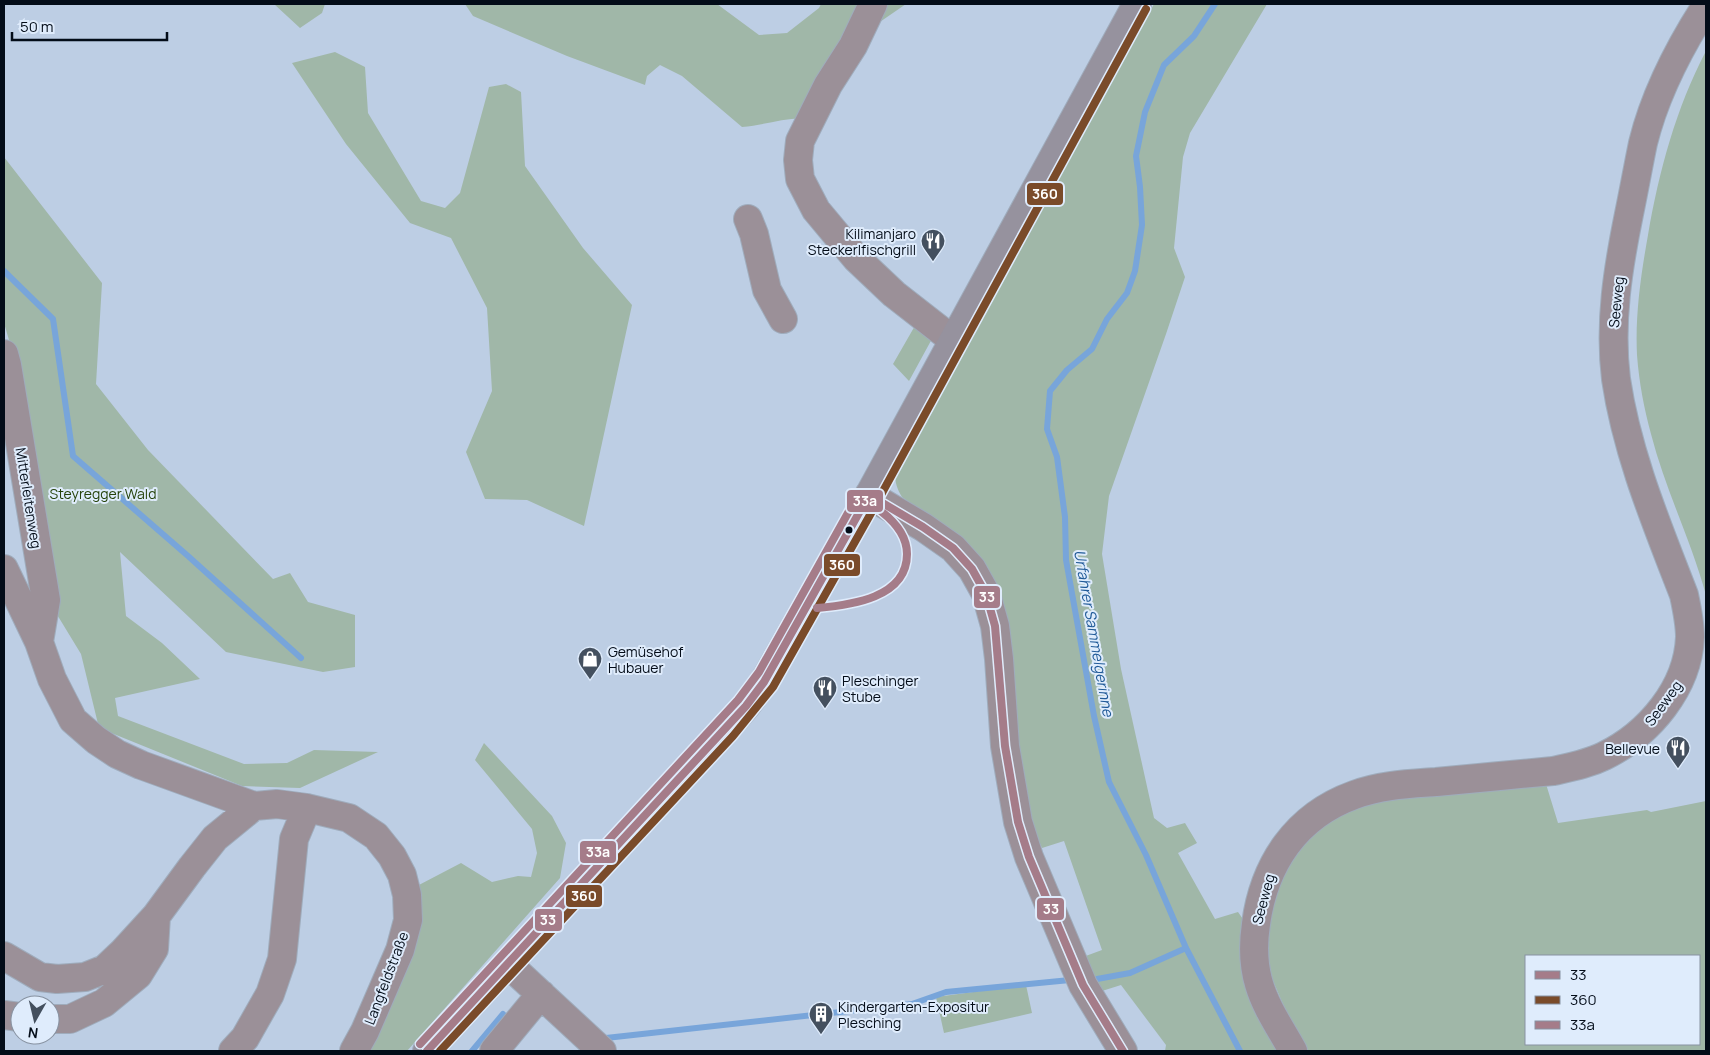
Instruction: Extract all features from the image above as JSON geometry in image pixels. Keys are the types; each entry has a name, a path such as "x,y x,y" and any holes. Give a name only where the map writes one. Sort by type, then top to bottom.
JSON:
{"main road":[{"path":"427,1051 746,706 764,682 869,495 1137,4"}],"street":[{"path":"873,4 853,46 828,84 800,140 798,160 800,179 816,210 856,258 894,294 953,340"},
{"name":"Seeweg","path":"1293,1051 1267,1005 1258,984 1254,942 1258,907 1269,872 1287,842 1312,817 1354,795 1383,787 1553,771 1580,765 1625,745 1647,727 1681,678 1688,658 1688,614 1684,595 1633,454 1617,381 1613,352 1612,322 1624,237 1644,142 1657,100 1667,77 1706,6"},
{"path":"748,219 754,234 767,290 783,319"},
{"name":"Mitterleitenweg","path":"4,354 46,600 39,642"},
{"path":"869,495 924,527 953,548 972,569 986,594 995,626 1005,746 1018,822 1029,857 1083,985 1123,1051"},
{"name":"Mitterleitenweg","path":"4,569 39,642 52,680 73,720 96,740 117,754 141,765 254,806"},
{"name":"Langfeldstraße","path":"254,806 276,804 307,808 349,818 376,836 392,856 402,875 407,895 408,920 400,950 365,1031 354,1051"},
{"path":"5,957 40,977 58,979 85,977 105,969 156,916 215,838 254,806"},
{"path":"233,1051 245,1038 270,994 282,959 294,839 307,808"},
{"path":"60,1019 70,1019 104,1003 138,975 154,950 156,916"},
{"path":"508,964 602,1051"},
{"path":"494,1051 541,994"}],"green space":[{"path":"274,4 325,4 322,13 300,28"},
{"path":"465,4 717,4 759,35 787,33 819,8 821,4 864,4 802,118 742,127 682,76 660,65 647,76 645,85 567,56 473,16"},
{"path":"885,4 906,4 874,26"},
{"path":"1154,4 1267,4 1190,133 1183,157 1174,248 1185,277 1109,496 1102,554 1121,669 1154,818 1167,828 1185,823 1197,843 1178,853 1215,919 1238,912 1245,922 1285,1051 1165,1051 1166,1045 1121,985 1102,991 1083,957 1102,950 1064,841 1042,848 1028,818 1020,783 1000,598 973,550 902,497 895,479 895,473"},
{"path":"1706,51 1706,595 1693,554 1663,475 1651,434 1640,385 1637,340 1641,280 1657,187 1677,117"},
{"path":"335,52 365,67 368,113 421,201 445,208 460,193 489,87 506,84 521,92 525,166 583,248 632,305 584,526 527,500 485,499 466,452 492,391 487,308 451,238 410,223 346,144 292,63"},
{"name":"Steyregger Wald","path":"4,157 102,283 96,384 148,450 273,579 290,573 308,602 355,615 355,667 323,672 226,652 120,552 126,616 162,643 200,679 115,698 118,716 244,764 287,763 314,750 378,752 300,788 242,786 99,728 81,654 53,608 52,550 14,357 4,323"},
{"path":"916,324 933,337 909,381 893,364"},
{"path":"484,743 552,816 566,843 560,878 407,1051 364,1051 417,886 461,863 492,882 518,876 531,877 537,853 532,829 475,760"},
{"path":"1546,784 1558,823 1647,810 1651,812 1706,801 1706,1051 1306,1051 1268,969 1266,934 1269,899 1297,842 1370,798"},
{"path":"1026,985 1032,1013 944,1033 936,997"}],"waterway":[{"name":"Urfahrer Sammelgerinne","path":"1215,4 1194,36 1164,65 1145,112 1136,156 1142,225 1135,271 1127,293 1107,319 1092,349 1067,370 1050,391 1047,429 1057,457 1065,517 1066,560 1094,716 1109,782 1146,855 1186,948 1240,1051"},
{"path":"4,271 53,319 73,456 301,658"},
{"path":"1097,979 1130,973 1186,948"},
{"path":"606,1038 912,1004 946,992 1070,980"},
{"path":"472,1051 503,1014"}],"transit line":[{"name":"360","path":"440,1051 733,736 773,687 870,515 1146,9"},
{"name":"33","path":"869,495 923,527 953,548 972,569 986,594 995,626 1005,746 1018,822 1029,857 1083,985 1123,1051"},
{"name":"33","path":"427,1051 746,706 764,682 869,495"},
{"name":"33a","path":"420,1044 738,700 759,672 853,504 858,500 868,502 882,512 900,530 905,541 907,554 905,569 898,581 887,590 875,596 860,601 817,608"}],"place":[{"name":"Kilimanjaro Steckerlfischgrill","path":"933,262"},
{"name":"Gemüsehof Hubauer","path":"590,680"},
{"name":"Pleschinger Stube","path":"825,709"},
{"name":"Bellevue","path":"1678,769"},
{"name":"Kindergarten-Expositur Plesching","path":"821,1035"}]}
